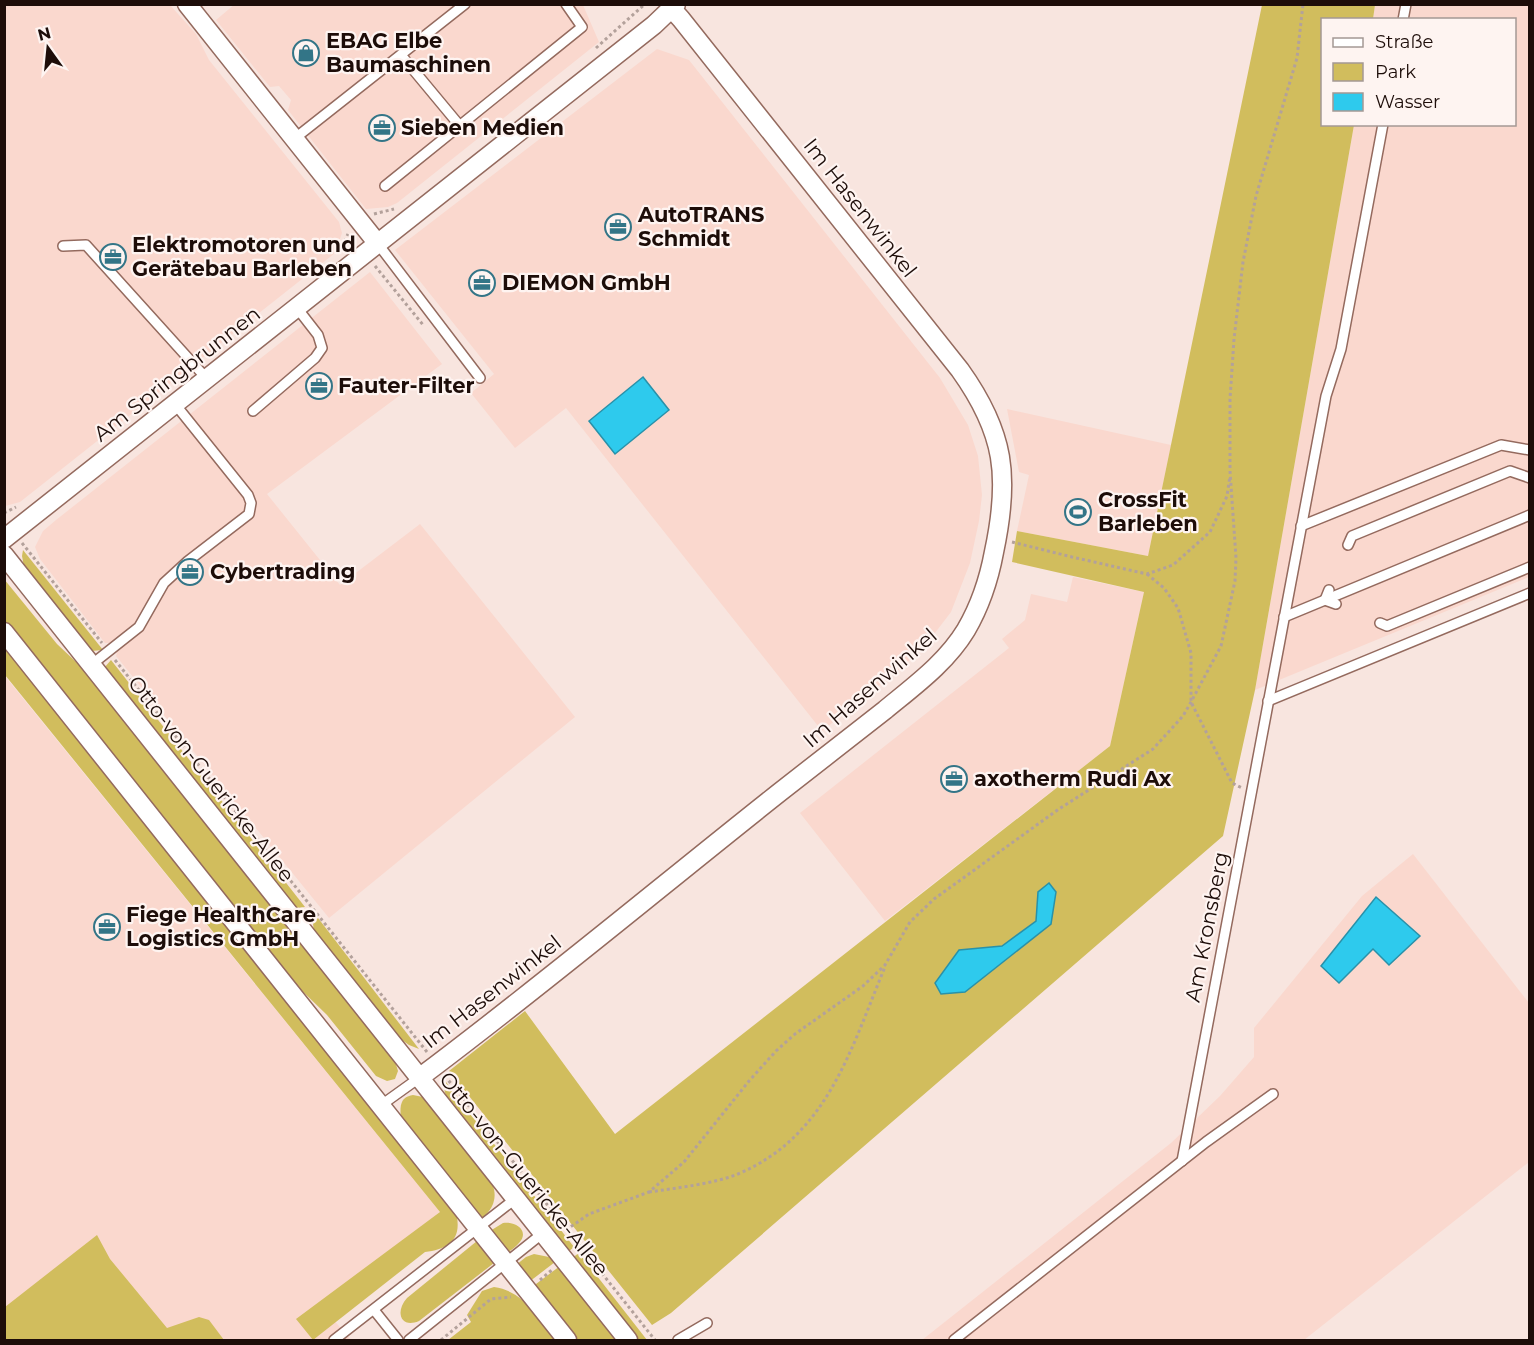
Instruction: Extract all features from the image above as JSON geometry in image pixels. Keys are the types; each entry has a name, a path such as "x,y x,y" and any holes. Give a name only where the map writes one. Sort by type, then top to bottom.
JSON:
{"street":[{"path":"187,4 378,244"},
{"name":"Am Springbrunnen","path":"9,536 674,7"},
{"name":"Im Hasenwinkel","path":"419,1078 932,670 953,648 973,618 990,570 1003,495 1003,473 989,418 973,388 681,19 674,7"},
{"name":"Otto-von-Guericke-Allee","path":"4,555 628,1341"},
{"path":"4,632 567,1341"}],"lane":[{"path":"294,139 465,4"},
{"path":"385,186 582,27 566,4"},
{"path":"401,55 460,126"},
{"name":"Am Kronsberg","path":"1182,1161 1326,396 1341,349 1383,126"},
{"path":"378,244 480,378"},
{"path":"63,246 86,245 207,379"},
{"path":"253,411 315,358 322,348 318,335 297,308"},
{"path":"91,665 140,627 164,583 188,561 249,514 252,508 248,495 175,404"},
{"path":"1301,526 1501,445 1530,450"},
{"path":"1348,545 1352,536 1510,471 1530,478"},
{"path":"1284,617 1530,515"},
{"path":"1380,623 1387,626 1530,567"},
{"path":"1325,600 1329,590"},
{"path":"1268,701 1530,593"},
{"path":"1325,600 1336,604"},
{"path":"380,1106 419,1078"},
{"path":"954,1341 1182,1161 1273,1094"},
{"path":"334,1341 515,1199"},
{"path":"409,1341 543,1233"},
{"path":"374,1310 398,1341"},
{"path":"678,1341 707,1323"}],"path":[{"path":"633,15 645,4"},
{"path":"566,1230 589,1214 649,1192 738,1174 777,1152 806,1125 828,1097 842,1072 885,965 910,922 934,899 1059,809 1153,749 1183,716 1221,646 1235,581 1236,558 1230,471 1230,399 1243,262 1256,195 1297,58 1303,4"},
{"path":"1147,574 1173,565 1210,532 1227,496 1230,471"},
{"path":"9,536 108,652 655,1341"},
{"path":"997,538 1072,558 1147,574 1164,588 1178,608 1191,653 1191,702 1232,783 1251,792"},
{"path":"257,950 295,921"},
{"path":"649,1192 684,1162 776,1051 804,1027 863,986 885,965"}],"shaded area":[{"path":"235,4 583,5 599,42 397,203 388,207 366,209 288,110 291,100 279,86 270,87 216,20"},
{"path":"5,5 170,5 196,34 209,60 339,222 342,233 335,253 20,502 5,506"},
{"path":"1375,5 1529,5 1529,577 1255,690 1354,126 1516,126 1516,18 1373,18"},
{"path":"657,49 689,60 940,378 968,425 978,456 982,495 979,521 970,563 951,612 925,646 822,731 566,408 515,448 471,393 494,374 395,250"},
{"path":"370,272 442,364 267,494 340,585 420,524 575,717 329,918 116,656 117,653 109,643 105,643 40,559 35,547 43,531 56,520"},
{"path":"1007,409 1171,445 1148,556 1017,531 1029,475 1019,472"},
{"name":"axotherm Rudi Ax","path":"1073,577 1144,592 1110,746 885,921 800,813 1009,648 1002,639 1025,620 1031,594 1067,602"},
{"name":"Fiege HealthCare Logistics GmbH","path":"4,675 440,1212 320,1304 351,1340 5,1340"},
{"path":"1413,854 1529,1003 1529,1162 1304,1340 922,1340 1171,1143 1220,1096 1254,1057 1254,1028 1362,896"}],"green space":[{"path":"1262,5 1375,5 1373,18 1321,18 1321,126 1354,126 1255,690 1223,836 671,1313 652,1325 449,1071 525,1011 615,1134 1110,746 1144,592 1012,562 1017,531 1148,556","holes":["1038,892 1051,924 965,992 959,950 1002,946 1036,921"]},
{"path":"23,550 103,650 91,651 24,567"},
{"path":"4,579 57,644 91,676 394,1058 398,1071 395,1079 387,1081 376,1076 327,1015 294,983 5,621"},
{"path":"4,644 457,1217 457,1232 451,1242 440,1249 425,1252 313,1340 296,1319 440,1212 5,675"},
{"path":"111,660 305,907 296,908 290,905 104,668"},
{"path":"318,918 419,1049 395,1035 314,934 313,923"},
{"path":"446,1082 574,1247 568,1252 449,1103 444,1090"},
{"path":"413,1095 423,1097 429,1102 491,1181 494,1192 493,1203 480,1220 401,1119 403,1101"},
{"path":"503,1223 517,1225 523,1235 518,1244 507,1253 490,1231"},
{"path":"97,1235 110,1259 167,1328 199,1317 209,1320 224,1340 5,1340 5,1307"},
{"path":"477,1241 494,1263 419,1321 407,1323 404,1321 401,1317 401,1308 407,1298"},
{"path":"579,1253 647,1340 638,1340 572,1258"},
{"path":"534,1254 549,1257 555,1262 529,1282 516,1265"},
{"path":"560,1266 618,1340 576,1340 532,1287"},
{"path":"494,1287 514,1294 522,1300 557,1340 448,1340 471,1322 467,1315 482,1291"}],"water":[{"path":"643,377 669,410 615,454 589,421"},
{"path":"1049,883 1056,892 1051,924 965,992 941,994 935,983 959,950 1002,946 1036,921 1038,892"},
{"path":"1376,897 1420,936 1389,965 1373,949 1339,983 1321,966"}],"place":[{"name":"EBAG Elbe Baumaschinen","path":"306,53"},
{"name":"Sieben Medien","path":"382,128"},
{"name":"AutoTRANS Schmidt","path":"618,227"},
{"name":"Elektromotoren und Gerätebau Barleben","path":"113,257"},
{"name":"DIEMON GmbH","path":"482,283"},
{"name":"Fauter-Filter","path":"319,386"},
{"name":"CrossFit Barleben","path":"1078,512"},
{"name":"Cybertrading","path":"190,572"},
{"name":"axotherm Rudi Ax","path":"954,779"},
{"name":"Fiege HealthCare Logistics GmbH","path":"107,927"}]}
